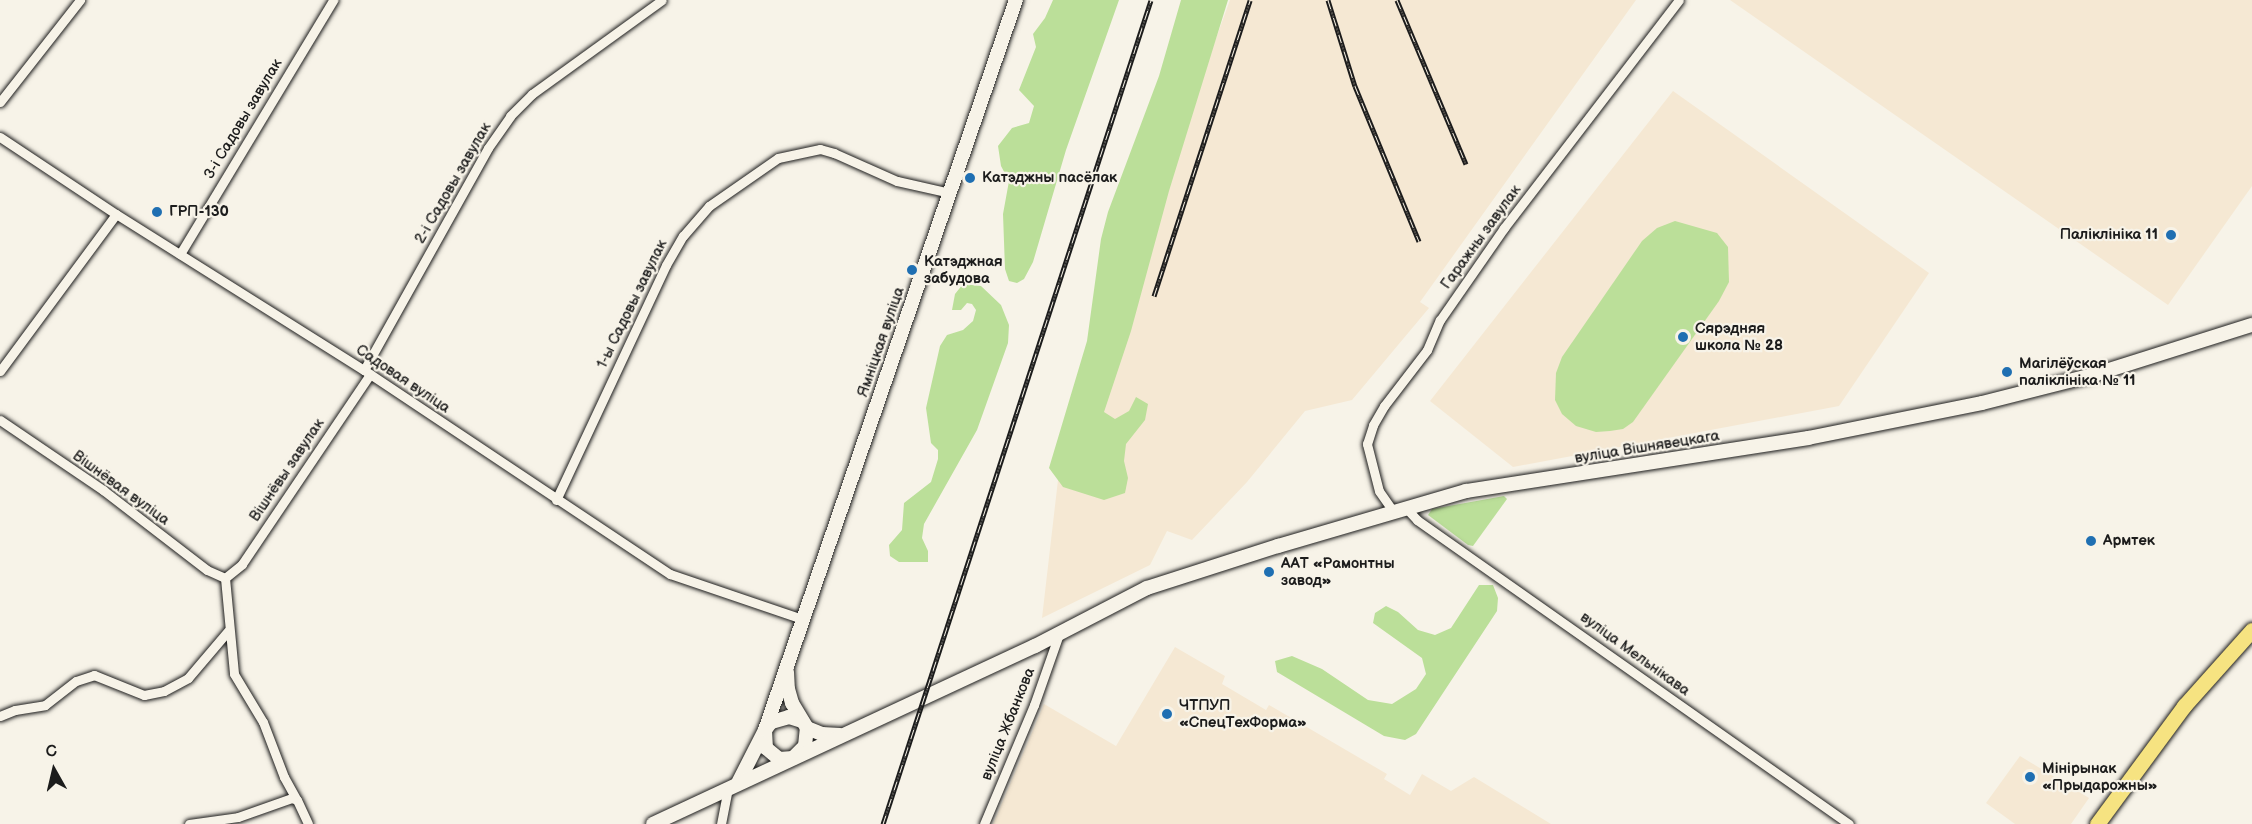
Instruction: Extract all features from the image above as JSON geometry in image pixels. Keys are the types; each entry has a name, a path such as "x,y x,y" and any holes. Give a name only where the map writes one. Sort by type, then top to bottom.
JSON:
{"main road":[{"name":"Ямніцкая вуліца","path":"733,786 765,730 787,660 1016,0"},
{"name":"вуліца Вішнявецкага","path":"653,824 1059,634 1147,588 1399,509 1466,491 1740,450 1982,403 2092,375 2252,325"},
{"path":"2097,824 2184,706 2252,630"},
{"path":"787,660 789,694 804,724 805,746 793,758 779,759 768,752 764,743 765,730 779,718 789,717 804,724 822,734 842,735"}],"street":[{"path":"0,102 80,0"},
{"name":"3-і Садовы завулак","path":"180,254 333,0"},
{"name":"2-і Садовы завулак","path":"367,372 488,148 510,116 532,94 662,0"},
{"name":"Гаражны завулак","path":"1399,509 1379,491 1367,444 1373,424 1427,350 1440,320 1504,228 1678,0"},
{"name":"Садовая вуліца","path":"0,137 116,214 367,372 670,574 802,619"},
{"name":"1-ы Садовы завулак","path":"556,500 666,265 683,236 709,206 778,158 820,149 897,181 950,193"},
{"path":"0,371 116,214"},
{"name":"Вішнёвы завулак","path":"225,578 237,571 367,372"},
{"name":"Вішнёвая вуліца","path":"0,420 103,490 207,570 225,578"},
{"name":"вуліца Мельнікава","path":"1399,509 1417,519 1850,824"},
{"path":"225,578 230,619 228,631 234,674 263,722 284,777 308,824"},
{"path":"0,716 15,710 45,705 76,681 94,675 144,695 164,691 188,678 228,631"},
{"name":"вуліца Жбанкова","path":"984,824 1034,705 1059,634"},
{"path":"721,824 733,786"},
{"path":"189,824 238,816 278,801 297,800"}],"shaded area":[{"path":"1230,0 1636,0 1420,302 1429,308 1352,400 1305,411 1247,482 1192,540 1167,531 1150,565 1042,618 1058,480"},
{"path":"1730,0 2252,0 2252,186 2168,305"},
{"name":"Сярэдняя школа № 28","path":"1673,91 1929,273 1839,406 1513,467 1430,401"},
{"path":"1175,647 1225,676 1222,684 1266,710 1269,705 1387,774 1384,779 1410,795 1422,774 1451,791 1474,777 1551,824 993,824 1044,704 1116,746"},
{"name":"Мінірынак «Прыдарожны»","path":"2020,756 2089,798 2071,824 2015,824 1986,803"}],"green space":[{"path":"1053,0 1119,0 1066,150 1033,262 1024,279 1017,283 1009,281 1005,269 1003,214 1009,181 1001,166 998,146 1012,128 1029,123 1034,106 1019,90 1036,47 1033,34 1045,18"},
{"path":"1181,0 1228,0 1169,191 1131,331 1104,412 1115,419 1129,411 1136,397 1148,404 1145,420 1126,444 1124,461 1128,478 1125,493 1104,500 1063,487 1049,468 1087,341 1101,239 1108,212 1159,76"},
{"path":"1675,221 1717,233 1728,247 1729,282 1719,301 1633,422 1623,429 1596,432 1576,426 1562,414 1555,400 1556,373 1562,357 1642,241 1657,228"},
{"path":"963,284 981,286 1001,305 1009,325 1008,343 977,430 924,524 922,538 928,551 928,562 899,562 890,556 889,545 902,530 904,503 931,482 938,459 938,450 931,443 926,408 940,346 947,335 963,330 973,321 976,310 972,304 967,303 961,310 952,310 955,294"},
{"path":"1504,496 1507,499 1473,546 1468,545 1428,515 1432,509"},
{"path":"1479,585 1493,585 1498,598 1497,611 1416,734 1405,740 1384,736 1277,672 1275,661 1292,656 1322,669 1368,700 1392,704 1416,689 1426,674 1422,658 1373,623 1375,613 1386,606 1398,612 1418,630 1435,635 1451,628"}],"railway":[{"path":"883,824 1151,0"},
{"path":"1154,296 1250,0"},
{"path":"1328,0 1355,86 1419,241"},
{"path":"1397,0 1466,164"}],"place":[{"name":"Катэджны пасёлак","path":"970,178"},
{"name":"ГРП-130","path":"157,212"},
{"name":"Паліклініка 11","path":"2171,235"},
{"name":"Катэджная забудова","path":"912,270"},
{"name":"Сярэдняя школа № 28","path":"1683,337"},
{"name":"Магілёўская паліклініка № 11","path":"2007,372"},
{"name":"Армтек","path":"2091,541"},
{"name":"ААТ «Рамонтны завод»","path":"1269,572"},
{"name":"ЧТПУП «СпецТехФорма»","path":"1167,714"},
{"name":"Мінірынак «Прыдарожны»","path":"2030,777"}]}
